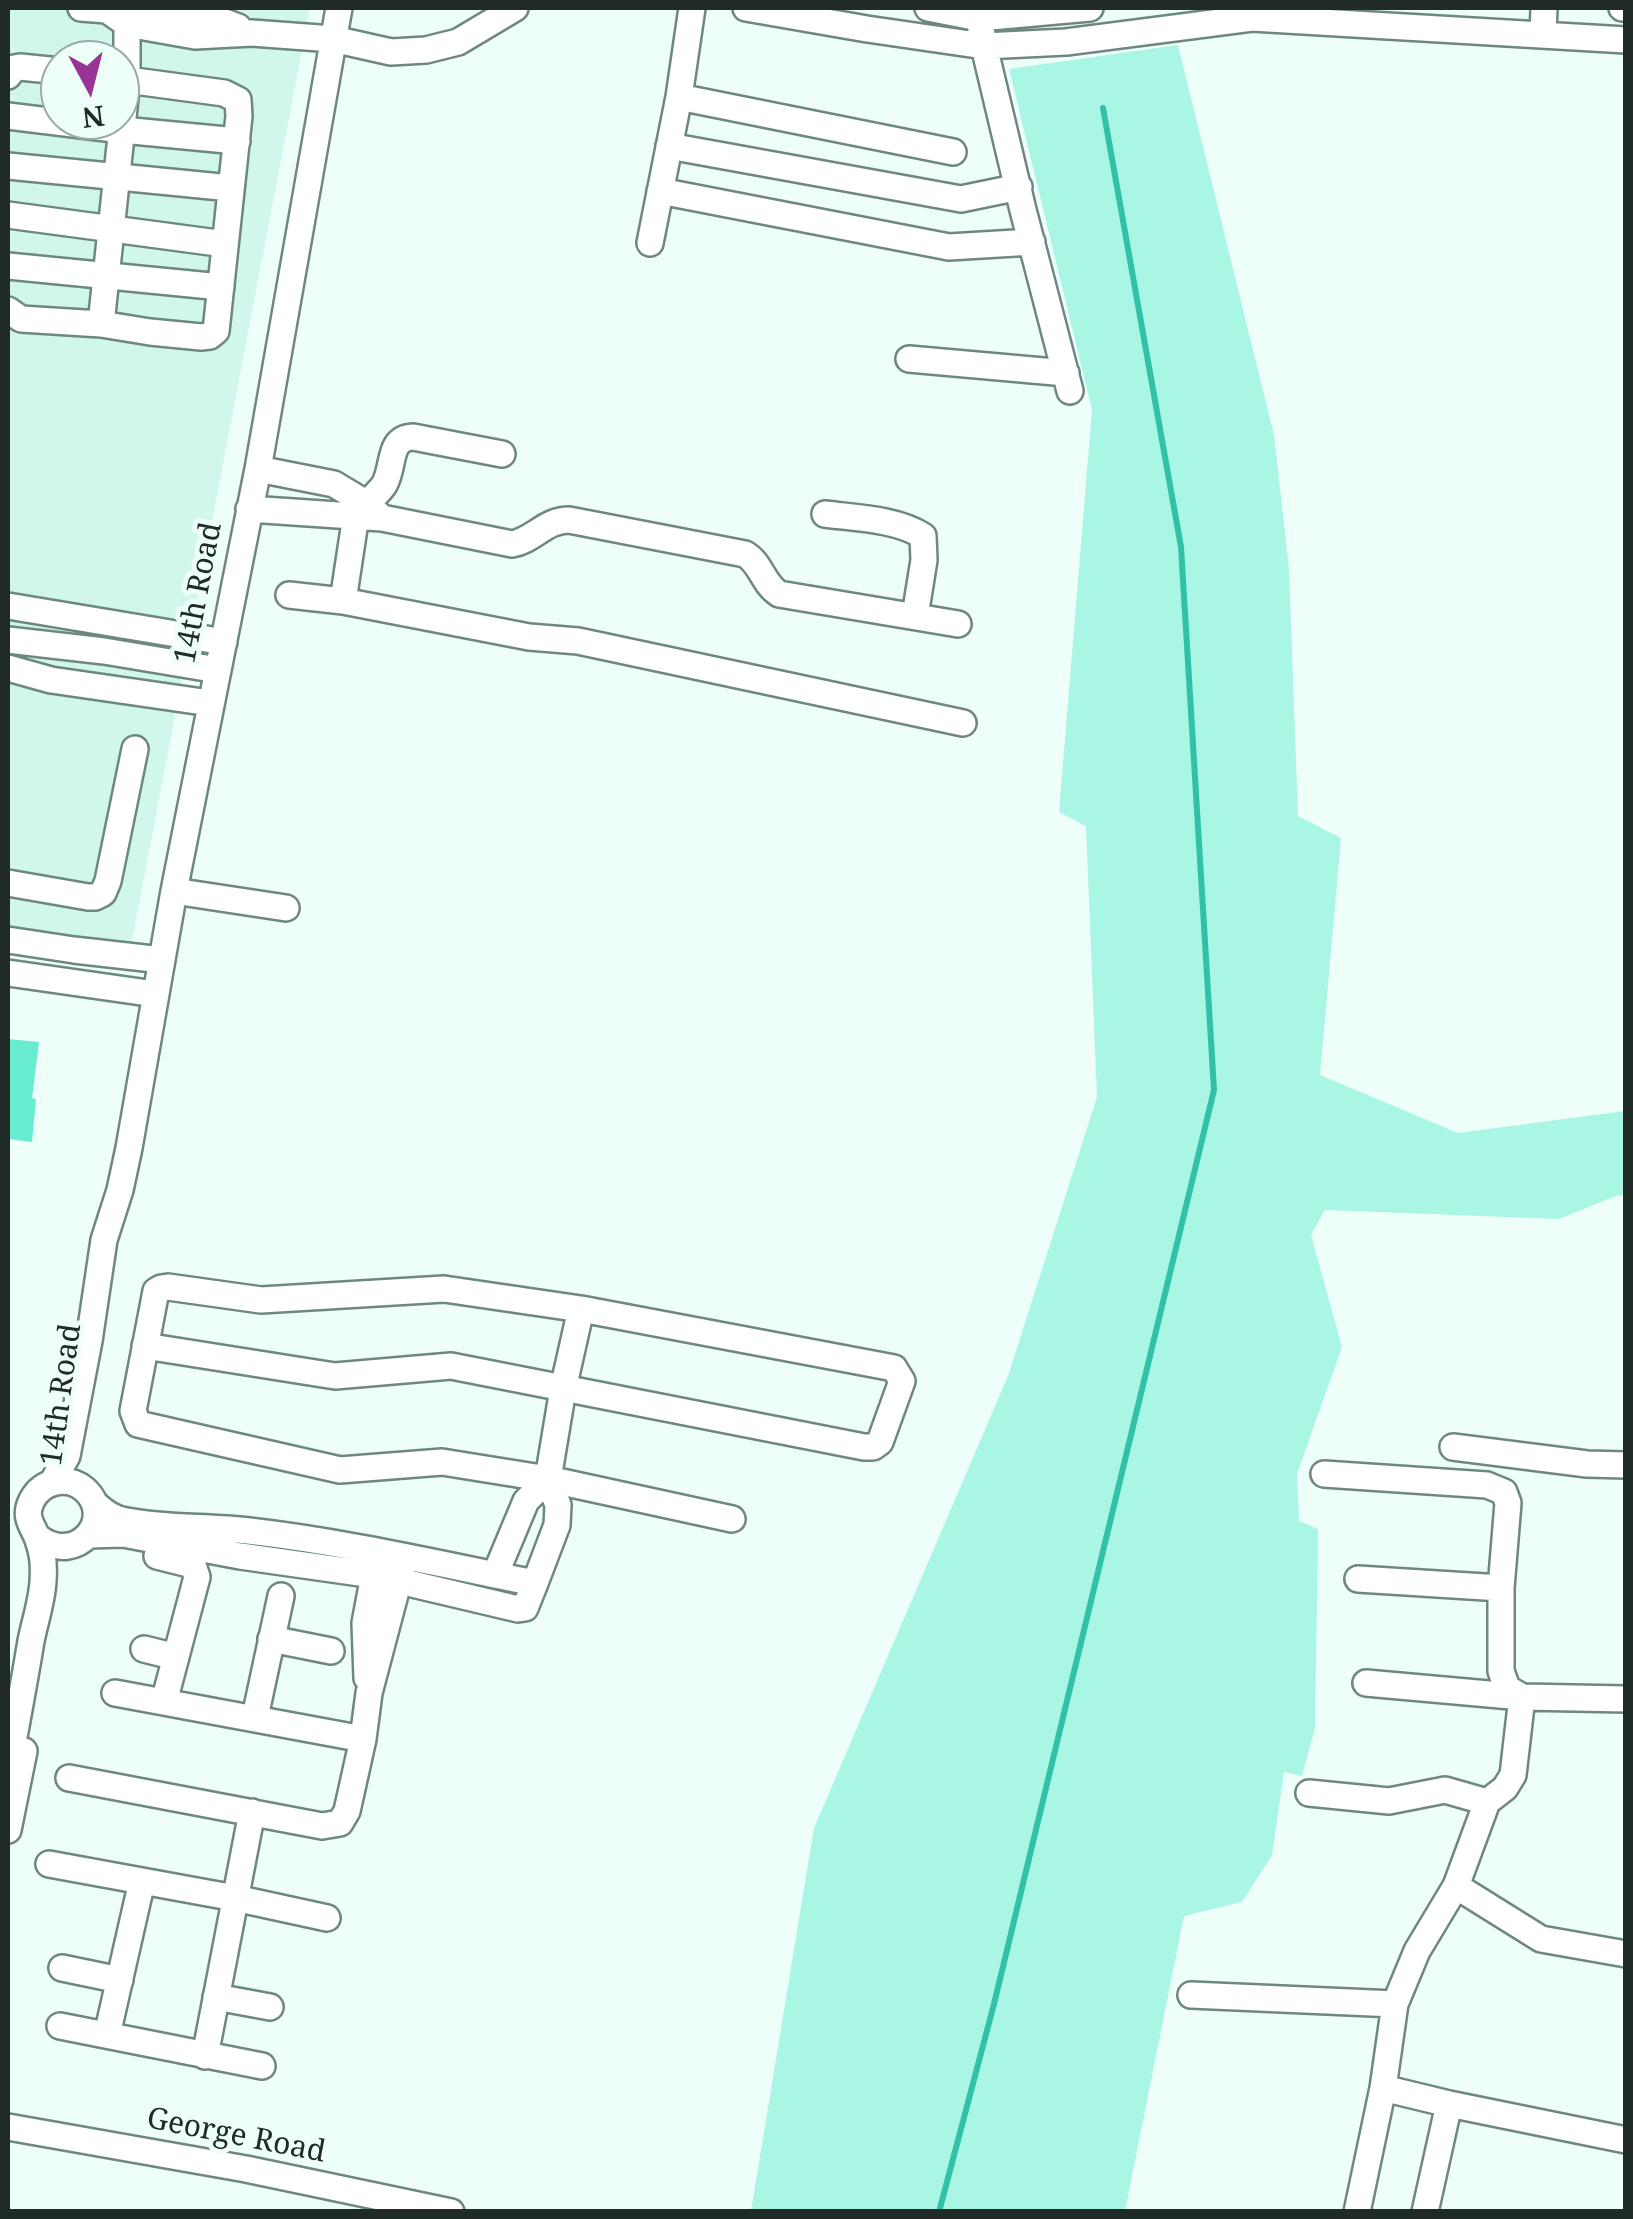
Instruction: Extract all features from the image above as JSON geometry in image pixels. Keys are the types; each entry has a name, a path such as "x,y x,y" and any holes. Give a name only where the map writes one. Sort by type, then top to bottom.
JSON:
{"street":[{"path":"81,8 124,11 195,36 252,33 333,39 391,52 426,50 458,42 516,8"},
{"name":"14th Road","path":"89,1496 81,1458 117,1248 120,1190 174,890 258,469 338,8"},
{"path":"650,243 692,8"},
{"path":"746,8 984,46 1066,42 1252,18 1626,40"},
{"path":"928,8 980,18 1090,8"},
{"path":"1543,34 1544,8"},
{"path":"124,11 124,40"},
{"path":"909,359 1068,382 980,18"},
{"path":"8,76 20,66 40,68"},
{"path":"8,310 21,319 210,336 216,331 238,100 224,92 140,81"},
{"path":"679,97 953,152"},
{"path":"8,116 40,120"},
{"path":"140,132 236,140"},
{"path":"101,324 121,140"},
{"path":"670,146 961,199 1021,198"},
{"path":"8,166 232,188"},
{"path":"660,192 949,247 1032,242"},
{"path":"8,214 226,244"},
{"path":"8,266 221,287"},
{"path":"343,601 368,512 386,480 395,444 404,437 413,437 502,454"},
{"path":"258,469 334,484 368,512"},
{"path":"249,509 368,512 512,544 524,542 550,523 568,520 745,554 753,558 771,589 779,594 958,624"},
{"path":"825,514 887,524 922,536 924,560 914,616"},
{"path":"290,594 529,637 578,641 963,723"},
{"path":"8,606 224,642"},
{"path":"8,640 218,670"},
{"path":"8,668 51,680 210,703"},
{"path":"8,883 88,897 103,893 134,750"},
{"path":"174,890 286,908"},
{"path":"8,940 162,960"},
{"path":"71,981 74,950"},
{"path":"8,972 155,994"},
{"name":"14th Road","path":"52,1482 67,1456 104,1240 120,1190"},
{"path":"145,1346 335,1376 451,1366 864,1447 880,1442 902,1381 894,1368 444,1289 261,1300 161,1288 156,1292 145,1346 133,1411 138,1424 340,1470 442,1462 548,1480 732,1520"},
{"path":"389,1566 518,1610 526,1608 557,1525 558,1505 548,1480 580,1310"},
{"path":"1453,1447 1626,1465"},
{"path":"1324,1474 1487,1485 1504,1492 1508,1503 1500,1671 1507,1688 1522,1697"},
{"path":"495,1575 526,1501 548,1480"},
{"path":"241,1553 191,1529 122,1520 108,1514 69,1482 52,1482 39,1490 29,1509 32,1530 48,1545 123,1534 241,1553 495,1575 535,1583"},
{"path":"8,1830 51,1598 79,1541 94,1525 96,1514 89,1496"},
{"path":"8,1769 43,1583 39,1538"},
{"path":"132,1551 184,1562 196,1569 164,1702"},
{"path":"69,1778 322,1826 340,1823 347,1811 363,1739 368,1693 364,1622 389,1566"},
{"path":"1358,1579 1501,1588"},
{"path":"256,1717 281,1596"},
{"path":"271,1640 331,1651"},
{"path":"144,1649 176,1657"},
{"path":"1366,1683 1522,1697 1626,1699"},
{"path":"115,1692 363,1739"},
{"path":"1361,2206 1396,2004 1417,1951 1456,1886 1487,1802 1506,1788 1513,1775 1522,1697"},
{"path":"1309,1794 1389,1800 1445,1790 1487,1802"},
{"path":"205,2056 252,1812"},
{"path":"49,1864 328,1918"},
{"path":"107,2035 142,1881"},
{"path":"1456,1886 1541,1939 1626,1954"},
{"path":"62,1968 120,1980"},
{"path":"1191,1995 1396,2004"},
{"path":"216,1996 270,2007"},
{"path":"60,2026 262,2066"},
{"path":"1383,2088 1626,2140"},
{"path":"1425,2212 1449,2104"},
{"name":"George Road","path":"8,2127 246,2169 451,2212"}],"shaded area":[{"path":"8,8 310,8 131,946 8,929"}],"green space":[{"path":"1178,45 1274,435 1289,569 1298,816 1341,838 1320,1075 1458,1133 1625,1111 1625,1195 1559,1219 1325,1210 1311,1235 1342,1347 1297,1474 1299,1521 1318,1529 1315,1728 1302,1776 1284,1772 1272,1855 1242,1902 1184,1916 1125,2211 751,2211 814,1828 1008,1376 1097,1097 1086,826 1059,812 1092,410 1009,69"}],"building":[{"path":"8,1039 39,1042 32,1098 36,1099 32,1142 8,1139"}],"waterway":[{"path":"939,2212 994,2004 1214,1090 1181,547 1103,108"}]}
